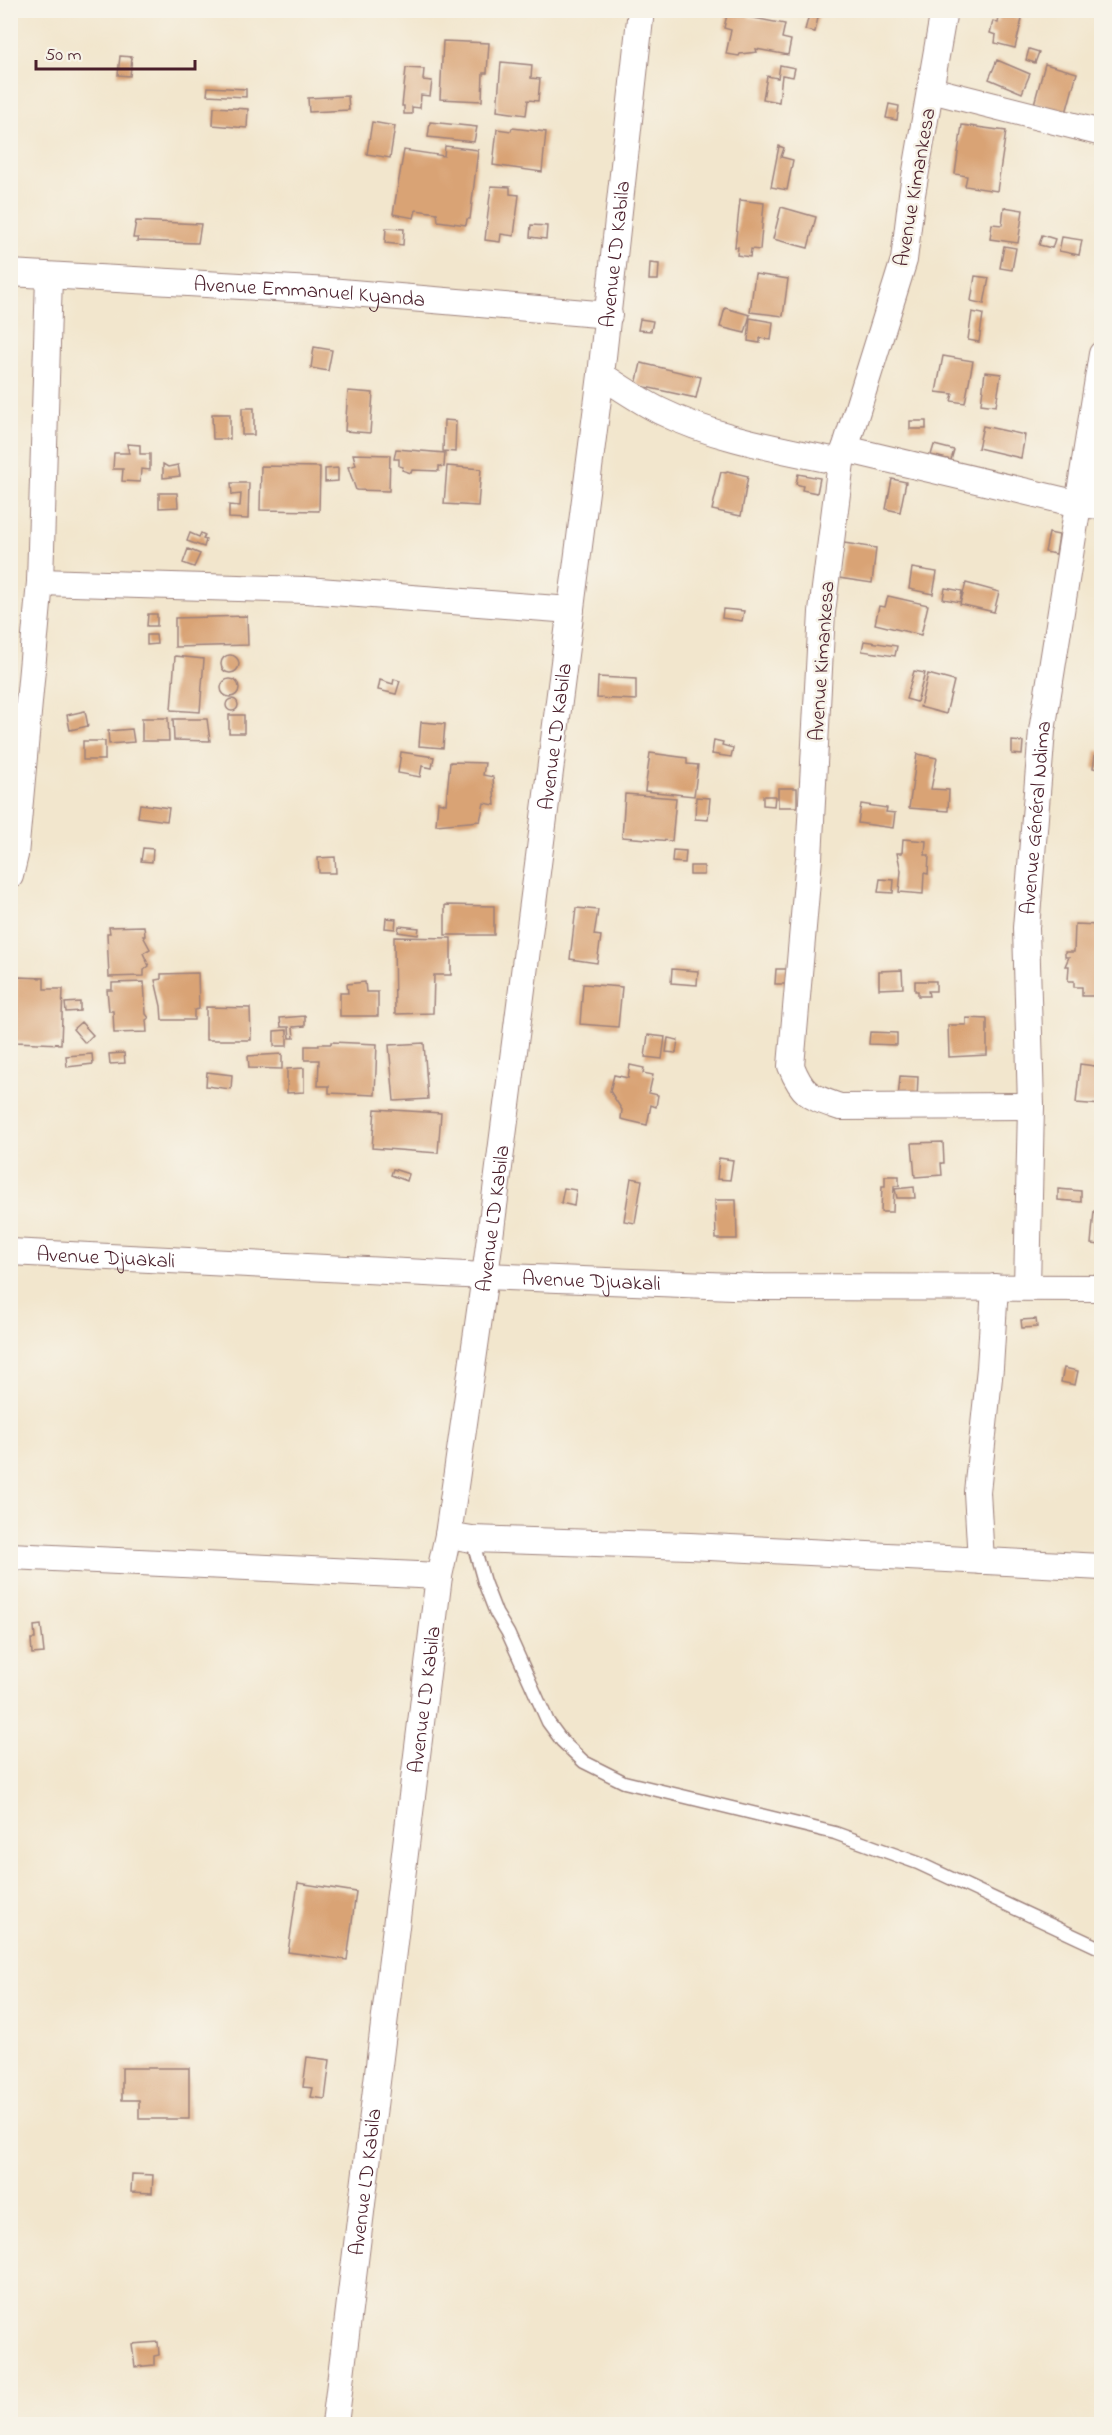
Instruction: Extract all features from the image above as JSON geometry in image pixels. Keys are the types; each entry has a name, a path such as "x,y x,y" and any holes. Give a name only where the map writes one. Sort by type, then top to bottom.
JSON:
{"street":[{"name":"Avenue LD Kabila","path":"335,2424 438,1576 460,1537 485,1276 609,315 641,10"},
{"name":"Avenue Kimankesa","path":"944,10 912,194 904,260 843,456 822,612 809,858 791,1066 798,1084 811,1097 840,1107 1031,1106"},
{"path":"931,90 1101,133"},
{"name":"Avenue Emmanuel Kyanda","path":"10,273 329,291 609,315"},
{"path":"10,876 16,843 40,582 50,276"},
{"name":"Avenue Général Ndima","path":"1028,1287 1031,1106 1026,928 1042,731 1090,505 1101,354"},
{"path":"601,375 658,410 722,435 768,447 843,456 1090,505"},
{"path":"40,582 306,590 571,610"},
{"name":"Avenue Djuakali","path":"10,1252 758,1287 1101,1288"},
{"path":"981,1561 977,1492 990,1368 995,1287"},
{"path":"460,1537 1101,1567"},
{"path":"10,1556 438,1576"}],"lane":[{"path":"460,1537 484,1582 496,1613 508,1633 548,1722 562,1741 584,1762 624,1782 766,1815 856,1840 918,1863 1101,1949"}],"building":[{"path":"10,10 15,10 15,39 10,38"},
{"path":"728,10 750,10 748,17 785,24 782,38 791,40 788,55 756,49 757,52 739,56 726,54 731,30 724,28"},
{"path":"810,11 819,13 815,32 805,30"},
{"path":"1000,13 1022,19 1015,48 995,43 996,35 990,33 993,21 998,23"},
{"path":"443,41 489,43 487,73 483,73 482,101 440,99"},
{"path":"1029,49 1039,52 1035,63 1026,60"},
{"path":"120,56 132,57 130,76 118,75"},
{"path":"997,60 1030,74 1022,93 989,79"},
{"path":"501,62 532,65 531,78 540,79 538,101 528,100 526,115 497,111"},
{"path":"1045,64 1077,73 1066,113 1034,104"},
{"path":"780,65 795,68 793,77 782,75 779,102 763,99 767,76 778,78"},
{"path":"406,68 424,69 423,80 432,81 430,96 421,95 420,108 412,107 412,114 404,114 404,106 402,106"},
{"path":"208,87 246,89 246,97 207,95"},
{"path":"348,96 349,110 309,112 308,98"},
{"path":"889,104 899,106 897,120 886,118"},
{"path":"214,107 248,109 247,128 213,125"},
{"path":"372,122 395,126 390,158 367,154"},
{"path":"430,122 477,127 474,142 428,137"},
{"path":"962,125 1006,131 997,191 965,186 967,176 955,174"},
{"path":"512,128 546,132 542,172 493,165 497,129 511,131"},
{"path":"445,146 478,150 470,219 467,219 466,225 438,221 437,213 416,210 414,218 393,214 404,150 444,156"},
{"path":"779,146 784,148 781,157 793,160 787,190 771,187"},
{"path":"491,186 510,187 510,194 519,195 514,236 501,234 500,242 485,240"},
{"path":"740,200 764,203 760,250 751,249 750,257 737,255 738,247 735,247"},
{"path":"781,207 816,217 808,248 773,239"},
{"path":"1004,207 1023,210 1018,243 990,239 992,224 1002,225"},
{"path":"136,221 201,224 198,243 137,241 138,238 133,238"},
{"path":"531,225 547,226 546,239 530,237"},
{"path":"386,228 404,229 403,245 385,243"},
{"path":"1042,235 1055,239 1052,248 1039,245"},
{"path":"1062,237 1082,240 1079,255 1059,251"},
{"path":"1004,246 1016,248 1012,270 1000,268"},
{"path":"650,263 659,264 658,280 649,280"},
{"path":"755,274 788,279 783,316 750,312"},
{"path":"975,276 989,278 984,304 971,301"},
{"path":"725,308 750,315 745,333 720,327"},
{"path":"972,312 983,314 979,342 968,340"},
{"path":"750,318 773,322 771,340 760,338 760,343 748,341"},
{"path":"640,319 653,321 651,331 638,330"},
{"path":"314,347 332,350 328,371 311,368"},
{"path":"943,356 973,361 965,403 951,401 953,394 936,392"},
{"path":"641,363 701,377 696,398 636,385"},
{"path":"985,372 1001,374 996,406 981,404"},
{"path":"348,391 373,393 370,433 345,431"},
{"path":"242,408 254,408 254,435 242,435"},
{"path":"212,414 230,414 230,439 213,439"},
{"path":"444,420 456,421 455,452 443,451"},
{"path":"910,421 926,421 926,429 910,429"},
{"path":"983,426 1025,435 1021,458 978,448"},
{"path":"127,444 140,445 140,454 150,454 150,470 141,469 140,482 122,481 123,469 113,469 114,453 129,453"},
{"path":"934,445 954,450 951,460 931,455"},
{"path":"396,449 445,453 444,467 439,466 439,471 412,470 411,473 402,470 403,467 399,466 399,459 394,459"},
{"path":"353,454 390,455 389,491 356,490 348,467 356,465"},
{"path":"163,464 168,467 178,465 180,476 163,478"},
{"path":"261,466 320,467 319,511 260,510"},
{"path":"447,466 481,469 478,506 444,504"},
{"path":"338,468 338,481 325,482 325,469"},
{"path":"727,471 748,476 741,516 712,510 721,472 726,473"},
{"path":"798,474 820,478 817,493 802,490 803,486 796,484"},
{"path":"892,479 906,482 900,512 886,509"},
{"path":"231,483 249,483 248,519 229,518 229,505 240,506 241,494 232,495"},
{"path":"159,493 177,493 178,507 159,508"},
{"path":"190,533 199,537 201,533 205,535 204,547 187,541"},
{"path":"1049,533 1059,535 1056,554 1045,552"},
{"path":"844,543 876,548 872,583 839,578"},
{"path":"188,549 200,554 194,567 183,563"},
{"path":"912,568 937,572 933,594 909,589"},
{"path":"966,583 999,592 994,612 960,604"},
{"path":"945,588 962,591 960,602 943,599"},
{"path":"888,596 928,605 921,635 875,624 879,606 885,607"},
{"path":"723,609 744,611 742,621 722,618"},
{"path":"148,614 157,614 157,626 147,626"},
{"path":"247,616 248,645 175,647 175,618"},
{"path":"147,635 156,635 157,644 147,645"},
{"path":"864,641 897,646 895,656 862,651"},
{"path":"230,655 236,658 239,664 236,670 230,673 224,670 221,664 224,658"},
{"path":"175,656 204,659 200,712 171,710"},
{"path":"914,671 925,673 917,702 906,699"},
{"path":"928,674 954,681 946,714 920,707"},
{"path":"598,677 636,679 636,700 597,698"},
{"path":"230,679 236,682 239,688 236,694 230,697 224,694 221,688 224,682"},
{"path":"394,679 400,681 396,694 378,690 380,680 393,684"},
{"path":"234,699 238,705 234,711 230,711 226,703"},
{"path":"85,711 88,726 70,730 67,715"},
{"path":"229,715 244,715 244,733 229,733"},
{"path":"142,718 168,718 169,741 142,741"},
{"path":"173,719 207,719 210,741 174,740"},
{"path":"421,722 445,724 443,748 419,746"},
{"path":"132,729 134,742 109,744 108,731"},
{"path":"714,740 733,748 731,757 712,754"},
{"path":"83,741 105,741 105,760 83,760"},
{"path":"1012,741 1023,742 1022,755 1012,754"},
{"path":"1096,750 1102,752 1102,770 1093,768"},
{"path":"401,752 434,757 432,768 422,766 420,777 398,773"},
{"path":"650,753 687,758 687,764 698,765 694,796 645,791"},
{"path":"917,754 937,758 931,789 949,790 948,811 909,808"},
{"path":"450,762 485,763 483,775 493,777 495,805 484,803 480,821 436,825 438,802 446,804"},
{"path":"778,788 797,788 797,807 778,807"},
{"path":"625,794 676,798 672,841 622,837"},
{"path":"763,796 775,796 774,806 763,805"},
{"path":"696,797 710,798 708,820 695,819"},
{"path":"140,804 169,808 167,821 138,817"},
{"path":"861,804 887,808 886,812 895,813 893,828 858,823"},
{"path":"903,839 926,841 925,855 929,855 928,874 924,873 923,894 899,892 901,871 897,853 902,853"},
{"path":"143,848 153,849 152,862 141,861"},
{"path":"673,850 686,851 685,863 672,862"},
{"path":"335,857 336,873 319,873 318,858"},
{"path":"690,866 704,866 704,875 690,875"},
{"path":"880,879 894,880 893,893 878,892"},
{"path":"445,905 494,906 494,935 445,935"},
{"path":"576,908 598,910 594,935 601,936 597,963 570,959"},
{"path":"386,918 396,919 395,929 385,928"},
{"path":"1075,924 1099,925 1102,929 1102,996 1082,996 1082,987 1074,987 1074,981 1068,981 1069,966 1065,966 1069,957 1065,957 1065,952 1074,952"},
{"path":"144,926 145,936 143,936 150,949 143,953 149,966 144,970 144,976 109,977 107,933 110,933 109,927"},
{"path":"399,926 419,928 418,935 398,932"},
{"path":"394,937 451,938 451,975 434,975 433,1013 395,1014"},
{"path":"672,969 698,971 697,985 671,983"},
{"path":"776,969 794,969 794,984 775,984"},
{"path":"902,970 903,988 879,989 879,971"},
{"path":"198,973 199,1009 194,1010 194,1020 162,1020 155,980 161,979 161,974"},
{"path":"17,977 44,978 44,989 63,989 61,1044 15,1042"},
{"path":"915,981 936,981 936,991 928,991 929,996 918,996 918,991 915,991"},
{"path":"144,982 146,1014 149,1018 146,1020 147,1032 114,1033 113,1011 109,1011 107,990 112,990 112,983"},
{"path":"365,982 366,992 378,992 378,1016 340,1016 340,993 348,993 347,984"},
{"path":"583,984 622,987 618,1027 580,1024"},
{"path":"80,1002 80,1011 66,1012 65,1003"},
{"path":"206,1007 250,1008 251,1040 206,1040"},
{"path":"305,1016 305,1026 293,1027 294,1038 290,1038 289,1027 281,1027 280,1018"},
{"path":"966,1018 987,1019 987,1055 949,1057 948,1025 966,1025"},
{"path":"81,1022 93,1035 85,1043 73,1029"},
{"path":"287,1030 287,1046 274,1046 274,1031"},
{"path":"870,1032 897,1033 897,1045 869,1044"},
{"path":"648,1035 665,1037 662,1059 645,1057"},
{"path":"668,1038 678,1040 676,1053 666,1052"},
{"path":"331,1042 377,1044 375,1095 329,1093 329,1086 318,1086 319,1060 305,1060 305,1046 319,1046 319,1044 331,1044"},
{"path":"424,1043 428,1099 394,1101 389,1045"},
{"path":"124,1053 125,1063 110,1064 109,1054"},
{"path":"92,1054 93,1064 67,1067 66,1056"},
{"path":"282,1054 282,1069 249,1068 248,1056"},
{"path":"1080,1064 1102,1067 1102,1105 1076,1103"},
{"path":"630,1065 644,1068 643,1073 653,1075 649,1093 658,1095 656,1107 651,1105 647,1125 621,1119 622,1110 610,1091 614,1075 628,1078"},
{"path":"304,1068 304,1092 287,1093 287,1069"},
{"path":"207,1072 232,1075 231,1089 206,1086"},
{"path":"900,1076 918,1077 917,1100 898,1099"},
{"path":"375,1109 441,1113 438,1153 372,1148"},
{"path":"943,1142 942,1175 915,1177 912,1143"},
{"path":"719,1158 733,1160 730,1180 717,1179"},
{"path":"393,1169 409,1174 407,1181 391,1175"},
{"path":"885,1176 899,1176 899,1186 894,1186 893,1212 881,1212 882,1186 885,1186"},
{"path":"631,1178 642,1180 635,1223 624,1221"},
{"path":"914,1187 915,1198 897,1198 895,1189"},
{"path":"564,1188 576,1190 574,1206 561,1203"},
{"path":"1058,1189 1081,1191 1081,1202 1058,1200"},
{"path":"715,1200 736,1200 737,1239 716,1239"},
{"path":"1094,1211 1102,1212 1102,1245 1091,1244"},
{"path":"1036,1319 1037,1327 1022,1328 1021,1320"},
{"path":"1064,1368 1078,1371 1075,1385 1061,1382"},
{"path":"41,1625 44,1653 32,1654 31,1639 35,1639 34,1626"},
{"path":"298,1883 356,1892 347,1960 288,1952"},
{"path":"307,2057 330,2060 325,2099 311,2097 313,2088 303,2087"},
{"path":"122,2068 189,2068 189,2119 139,2119 139,2100 122,2100"},
{"path":"132,2174 153,2175 152,2193 131,2192"},
{"path":"158,2342 159,2355 154,2356 154,2365 135,2367 132,2344"}]}
